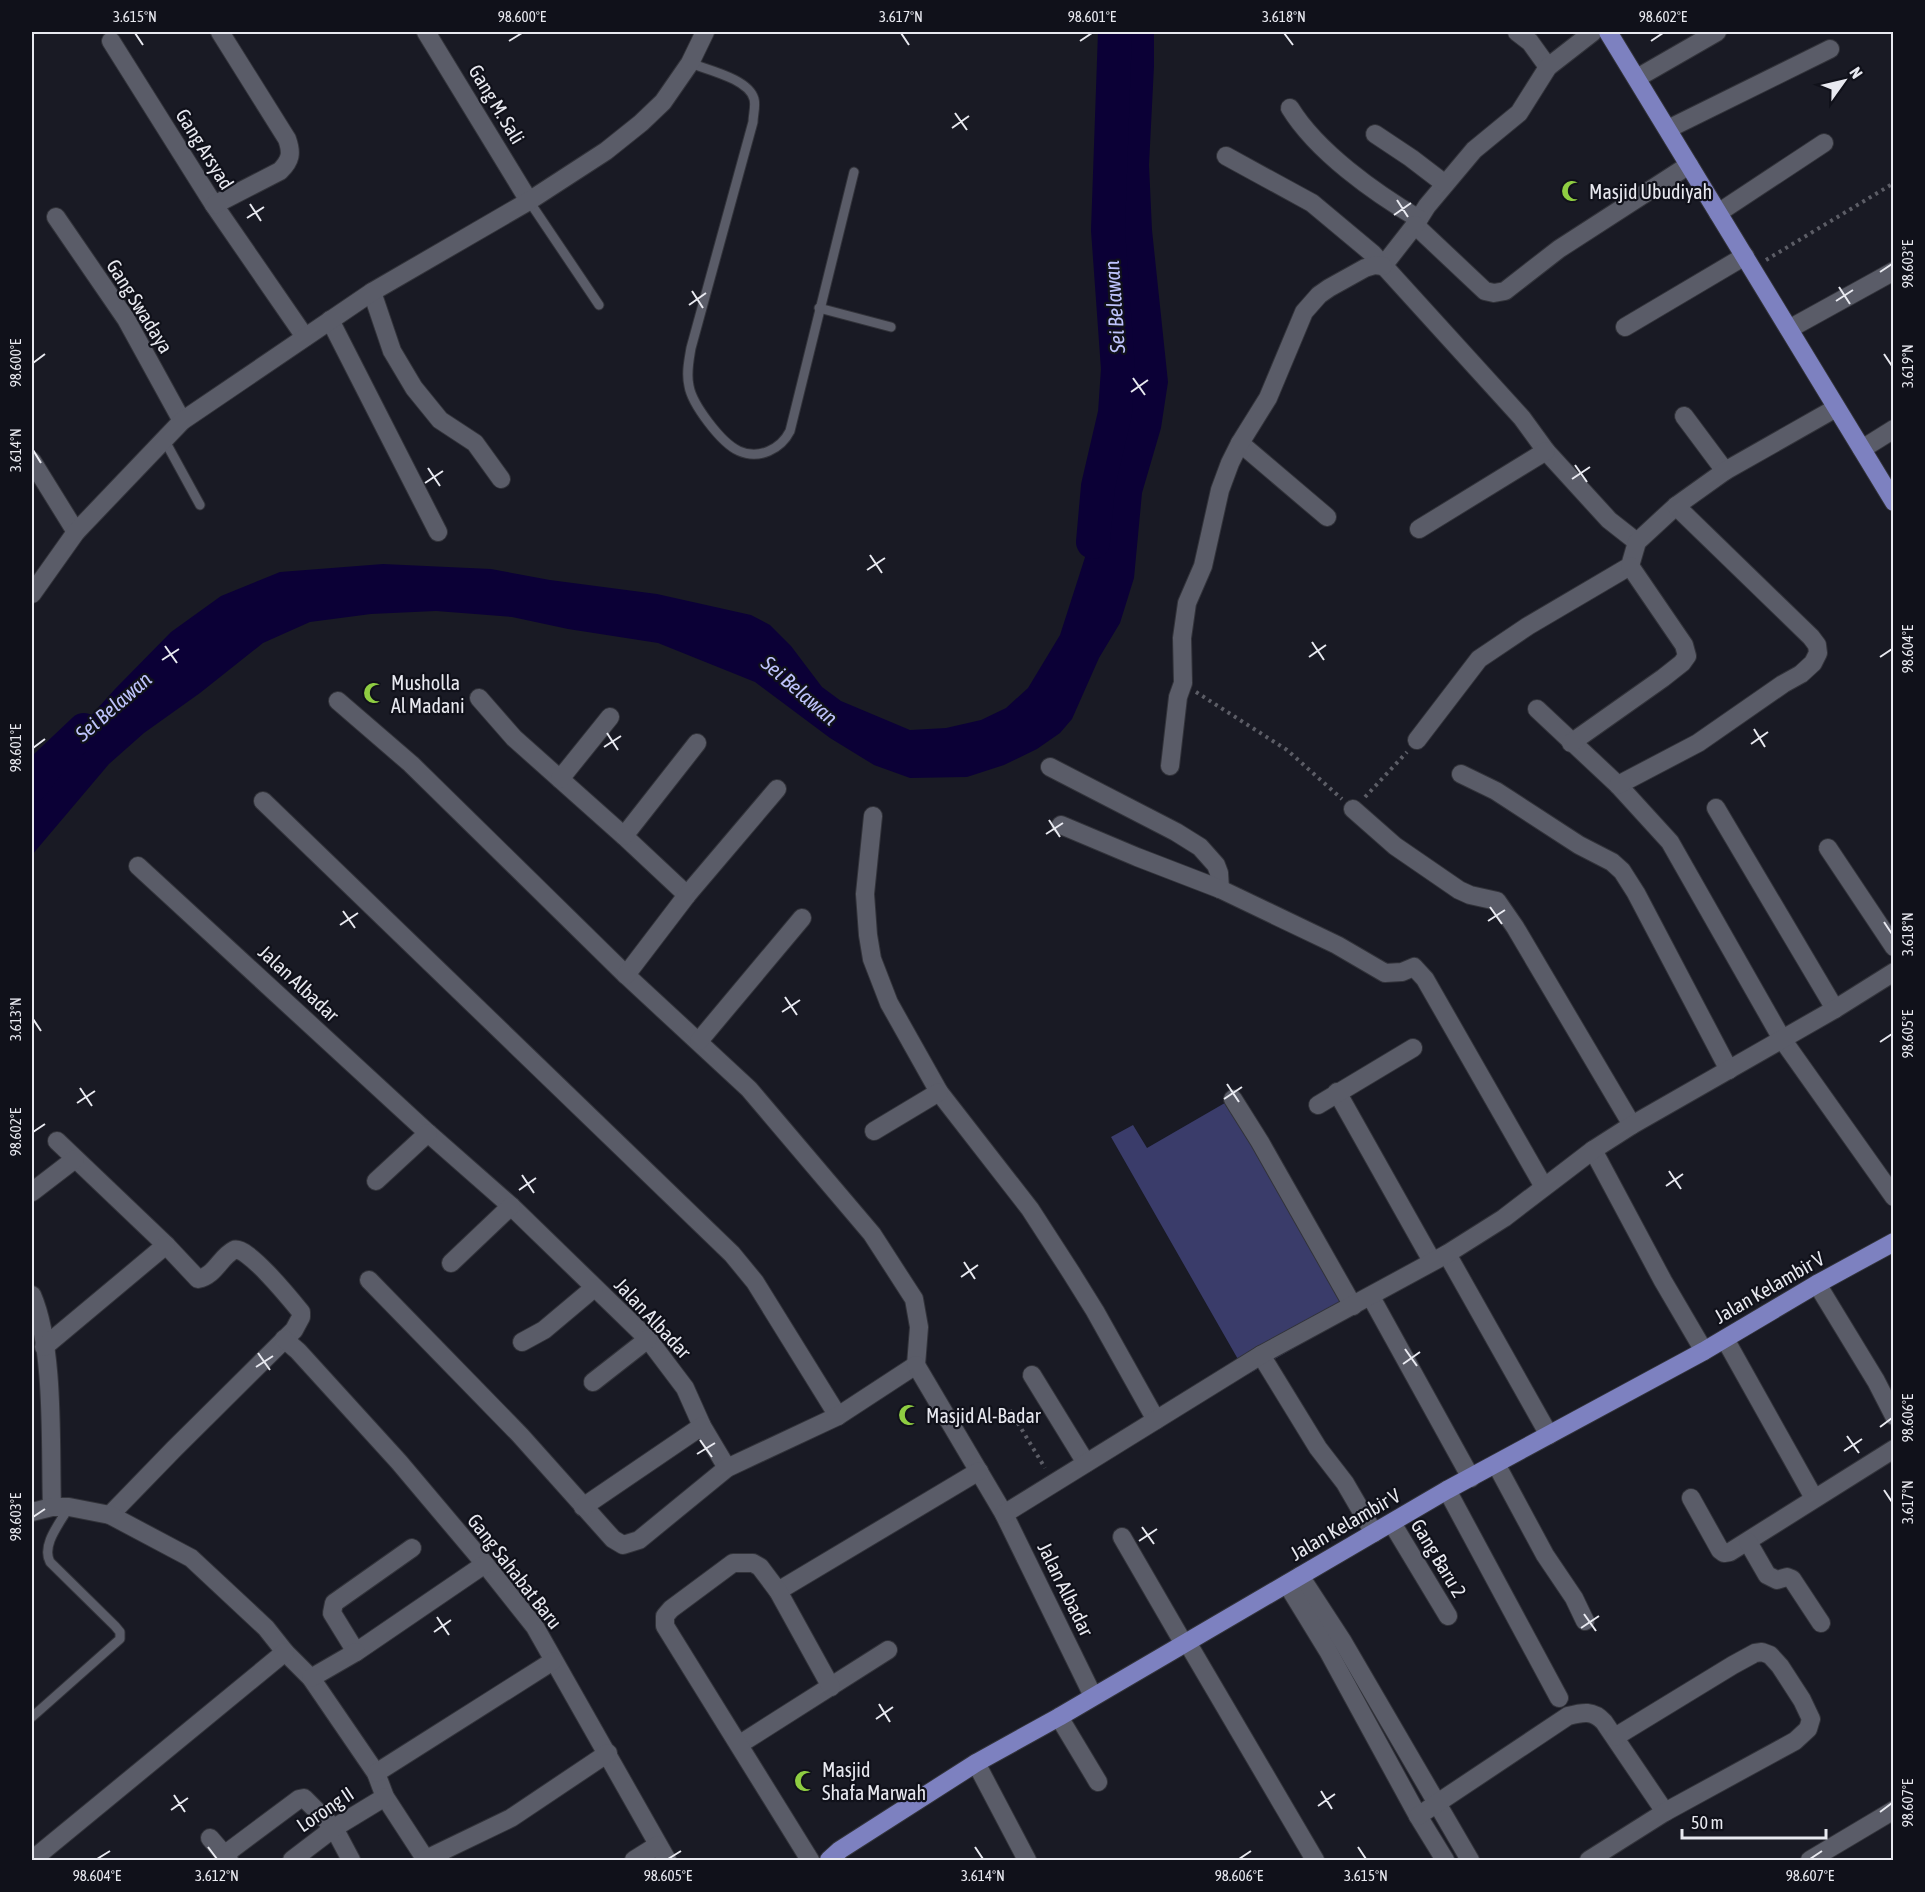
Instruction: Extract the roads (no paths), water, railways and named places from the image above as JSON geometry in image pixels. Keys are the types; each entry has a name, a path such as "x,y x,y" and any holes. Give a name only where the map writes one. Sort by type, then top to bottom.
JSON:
{"main road":[{"path":"1608,32 1893,502"},
{"name":"Jalan Kelambir V","path":"839,1857 976,1763 1059,1717 1447,1490 1704,1351 1816,1284 1892,1247"}],"street":[{"path":"214,205 280,171 289,162 291,151 287,139 220,32"},
{"name":"Gang M. Sali","path":"426,32 529,201"},
{"path":"32,594 76,532 182,421 372,292 529,201 606,151 663,102 690,63 705,32"},
{"path":"1517,32 1530,42 1548,67"},
{"path":"1383,266 1445,184 1483,141 1519,113 1548,67 1593,32"},
{"path":"1637,78 1717,32"},
{"name":"Gang Arsyad","path":"111,40 214,205 305,337"},
{"path":"1668,129 1830,49"},
{"path":"1290,108 1301,125 1326,150 1417,222 1485,291 1494,293 1505,291 1559,249 1689,165"},
{"path":"1375,134 1445,184"},
{"path":"1718,213 1824,143"},
{"path":"1226,156 1312,203 1366,248 1522,418 1546,451 1609,520 1637,542"},
{"name":"Gang Swadaya","path":"56,217 126,319 182,421"},
{"path":"1625,327 1748,262"},
{"path":"1170,766 1178,698 1183,683 1182,638 1187,603 1203,566 1220,490 1240,443 1268,398 1304,312 1319,295 1329,288 1365,268 1375,265 1383,266"},
{"path":"1789,330 1893,271"},
{"path":"372,292 392,351 414,388 440,420 475,443 501,479"},
{"path":"330,320 438,532"},
{"path":"1417,740 1479,659 1528,626 1630,566 1637,542 1676,506 1725,471 1836,408"},
{"path":"1684,416 1725,471"},
{"path":"1862,449 1893,429"},
{"path":"1240,443 1328,516"},
{"path":"1419,529 1546,451"},
{"path":"32,461 76,532"},
{"path":"1618,785 1698,743 1802,674 1813,663 1818,653 1817,645 1802,627 1676,506"},
{"path":"1571,743 1663,678 1687,656 1684,645 1630,566"},
{"path":"479,698 514,738 687,895"},
{"path":"338,701 411,764 626,975 749,1089 872,1234 914,1299 919,1327 916,1365 838,1416 727,1468 639,1540 628,1545 618,1543 520,1435 369,1280"},
{"path":"1537,709 1618,785 1670,842 1782,1039 1893,1197"},
{"path":"560,779 610,717"},
{"path":"624,836 697,743"},
{"path":"1050,767 1176,832 1200,847 1216,865 1220,889"},
{"path":"1461,774 1496,791 1579,845 1612,862 1622,871 1636,893 1729,1070"},
{"path":"626,975 687,895 777,789"},
{"path":"263,801 732,1254 755,1282 838,1416"},
{"path":"1716,808 1834,1009"},
{"path":"1353,809 1395,846 1458,890 1497,901 1515,927 1632,1125"},
{"path":"873,816 865,894 872,959 889,1003 939,1092 1030,1209 1095,1311 1156,1420"},
{"path":"1061,825 1220,889 1337,945 1385,973 1402,972 1414,967 1425,979 1544,1187"},
{"path":"1828,848 1893,947"},
{"name":"Jalan Albadar","path":"138,866 428,1133 511,1206 648,1339 685,1388 702,1426 727,1468"},
{"path":"699,1041 802,918"},
{"path":"1004,1514 1262,1355 1371,1296 1504,1218 1593,1150 1632,1125 1834,1009 1893,972"},
{"path":"1318,1105 1413,1048"},
{"path":"874,1131 939,1092"},
{"path":"1337,1092 1549,1435"},
{"path":"1233,1099 1353,1306"},
{"path":"376,1181 428,1133"},
{"path":"57,1141 166,1245 198,1279 213,1270 234,1250 240,1249 268,1274 301,1312 298,1324 284,1339 110,1515"},
{"path":"1593,1150 1663,1281 1704,1351"},
{"path":"32,1192 75,1159"},
{"path":"451,1263 511,1206"},
{"path":"44,1347 166,1245"},
{"path":"1816,1284 1876,1381 1893,1416"},
{"path":"522,1342 544,1330 594,1288"},
{"path":"32,1295 44,1347 61,1507"},
{"path":"1371,1296 1471,1478"},
{"name":"Gang Sahabat Baru","path":"284,1339 298,1351 399,1462 535,1627 663,1853"},
{"path":"593,1382 648,1339"},
{"path":"1725,1339 1814,1498"},
{"path":"1262,1355 1317,1448 1345,1483 1374,1533"},
{"name":"Jalan Albadar","path":"916,1365 1004,1514 1093,1696"},
{"path":"1032,1375 1086,1463"},
{"path":"583,1507 702,1426"},
{"path":"1690,1498 1716,1544 1724,1553 1748,1542 1893,1449"},
{"path":"1496,1464 1545,1555 1574,1598 1585,1621"},
{"path":"778,1591 978,1471"},
{"path":"1447,1490 1559,1698"},
{"path":"32,1512 61,1507 110,1515 190,1558 266,1628 285,1652 311,1678 376,1773 385,1797 426,1860 511,1818 608,1753"},
{"name":"Gang Baru 2","path":"1392,1523 1448,1616"},
{"path":"1122,1537 1315,1860"},
{"path":"1748,1542 1767,1575 1777,1580 1787,1577 1792,1579 1821,1623"},
{"path":"356,1652 332,1613 334,1603 412,1548"},
{"path":"810,1860 665,1626 665,1616 683,1598 733,1563 753,1563 760,1567 778,1591 831,1687"},
{"path":"311,1678 356,1652 485,1564"},
{"path":"1293,1580 1342,1642 1470,1860"},
{"path":"1293,1580 1328,1651 1418,1816 1445,1860"},
{"path":"740,1744 888,1650"},
{"path":"32,1860 285,1652"},
{"path":"1589,1860 1665,1812 1795,1741 1808,1729 1811,1719 1791,1681 1770,1655 1762,1652 1755,1653 1615,1737"},
{"path":"376,1773 553,1661"},
{"path":"1418,1816 1568,1716 1588,1712 1598,1716 1615,1737 1665,1812"},
{"path":"1059,1717 1098,1782"},
{"path":"976,1763 1027,1860"},
{"name":"Lorong II","path":"292,1860 334,1828 385,1797"},
{"path":"210,1838 226,1858 299,1799 308,1801 334,1828 351,1860"},
{"path":"1810,1860 1893,1810"},
{"path":"634,1860 663,1853"}],"lane":[{"path":"690,63 750,88 755,101 753,122 691,348 688,369 689,386 696,405 711,426 739,451 755,454 768,452 785,441 790,431 854,172"},
{"path":"529,201 599,304"},
{"path":"819,308 891,327"},
{"path":"165,441 200,505"},
{"path":"32,1717 120,1639 120,1632 115,1626 50,1562 46,1555 61,1507"}],"water":[{"name":"Sei Belawan","path":"1103,32 1154,32 1149,165 1152,230 1168,382 1161,428 1142,493 1134,578 1120,623 1099,658 1072,719 1060,733 1037,749 1004,765 967,777 910,778 874,765 830,738 755,682 658,643 568,629 512,617 436,611 371,614 310,622 263,643 200,693 144,733 109,764 32,855 32,787 52,759 115,689 171,632 221,596 280,572 383,564 491,569 550,580 657,594 751,615 770,625 791,646 822,687 841,701 910,730 946,728 981,720 1006,708 1028,688 1060,635 1087,551 1115,401 1116,282"}],"waterway":[{"name":"Sei Belawan","path":"1093,542 1098,486 1115,413 1118,369 1108,230 1115,32"},
{"name":"Sei Belawan","path":"32,785 47,765 84,730"}],"place":[{"name":"Masjid Ubudiyah","path":"1572,191"},
{"name":"Musholla Al Madani","path":"374,693"},
{"name":"Masjid Al-Badar","path":"909,1415"},
{"name":"Masjid Shafa Marwah","path":"805,1781"}]}
